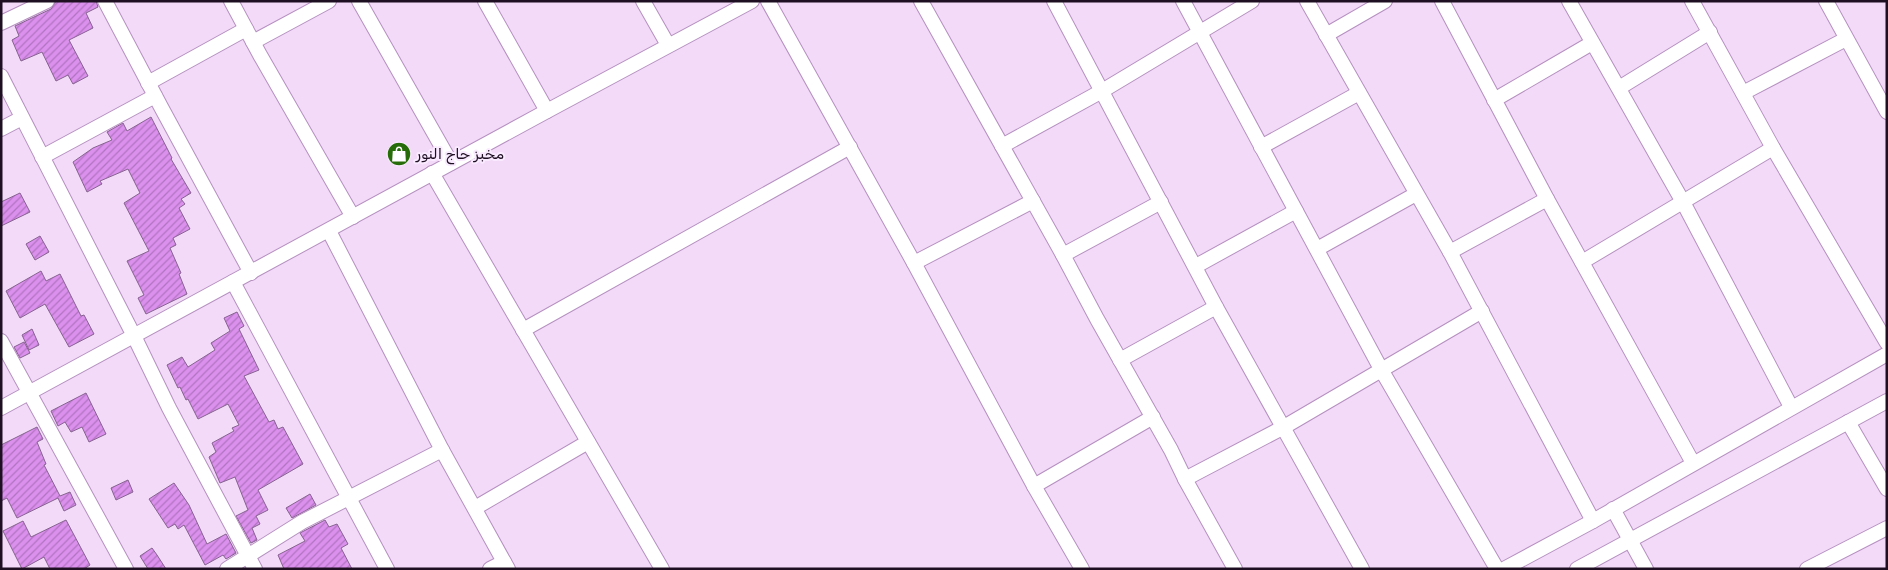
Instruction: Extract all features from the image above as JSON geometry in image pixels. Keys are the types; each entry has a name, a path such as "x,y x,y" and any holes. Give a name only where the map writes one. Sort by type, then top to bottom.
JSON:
{"street":[{"path":"1,23 47,1"},
{"path":"105,1 252,273"},
{"path":"231,1 353,217"},
{"path":"253,42 329,1"},
{"path":"359,1 451,163"},
{"path":"485,1 547,111"},
{"path":"643,1 668,45"},
{"path":"1,408 752,1"},
{"path":"768,1 914,263 1034,486 1082,569"},
{"path":"921,1 1153,417 1235,569"},
{"path":"1054,1 1196,266 1216,307 1362,569"},
{"path":"1183,1 1382,371 1497,569"},
{"path":"1002,146 1102,92 1252,1"},
{"path":"1307,1 1450,252 1593,520"},
{"path":"1326,35 1385,1"},
{"path":"1442,1 1547,199 1692,463"},
{"path":"1569,1 1683,202 1791,407"},
{"path":"1692,1 1773,148 1887,343"},
{"path":"1826,1 1846,39 1880,87 1887,112"},
{"path":"148,83 246,29"},
{"path":"1619,88 1710,32"},
{"path":"1743,94 1846,39"},
{"path":"1494,100 1592,43"},
{"path":"1,76 169,408 252,563"},
{"path":"1260,147 1359,93"},
{"path":"42,157 155,96"},
{"path":"1,129 22,118"},
{"path":"523,330 850,147"},
{"path":"1582,262 1773,148"},
{"path":"432,173 662,569"},
{"path":"1317,249 1416,194"},
{"path":"1450,252 1547,199"},
{"path":"914,263 1033,201"},
{"path":"1063,255 1161,202"},
{"path":"1196,266 1296,211"},
{"path":"329,230 442,450 506,565 490,569"},
{"path":"233,282 387,569"},
{"path":"1120,360 1216,307"},
{"path":"1185,479 1382,371 1482,311"},
{"path":"1,341 126,569"},
{"path":"1504,569 1887,354"},
{"path":"1577,569 1887,401"},
{"path":"1034,486 1153,417"},
{"path":"1848,422 1887,489"},
{"path":"475,508 588,442"},
{"path":"227,569 252,563 281,534 442,450"},
{"path":"1613,509 1646,569"},
{"path":"1807,569 1887,528"}],"building":[{"path":"56,1 96,1 98,7 86,13 93,28 69,40 88,76 73,84 68,75 56,81 42,52 21,61 12,40 19,36 15,26 51,9"},
{"path":"151,117 171,159 191,193 181,199 185,204 179,208 190,229 173,238 176,245 170,248 181,273 179,274 187,294 146,314 138,298 144,295 127,261 149,251 124,203 140,193 128,169 100,181 102,184 87,192 73,162 93,148 112,140 107,132 123,123 127,131"},
{"path":"20,193 30,212 1,226 1,202"},
{"path":"40,236 49,252 35,260 26,244"},
{"path":"41,271 46,281 60,274 81,316 84,315 94,334 69,347 45,304 20,318 6,291"},
{"path":"237,312 244,326 239,329 259,370 244,376 269,422 274,420 278,429 283,427 303,464 258,490 268,510 256,516 260,524 252,528 257,540 251,543 236,516 248,510 235,477 220,483 209,457 216,452 212,443 234,431 232,428 239,425 228,404 198,419 188,399 186,400 180,387 178,388 167,365 182,357 188,367 215,350 211,343 230,331 224,318"},
{"path":"32,329 39,345 29,350 22,335"},
{"path":"24,342 30,353 20,358 14,347"},
{"path":"86,393 106,434 89,442 82,427 71,432 65,422 58,426 51,411"},
{"path":"37,427 43,439 37,442 46,464 44,465 60,496 70,492 76,505 64,511 58,498 17,518 7,498 1,501 1,445"},
{"path":"128,480 133,492 116,500 111,488"},
{"path":"174,483 189,505 207,544 226,534 236,553 226,559 223,555 205,565 184,525 178,529 175,524 168,528 149,499"},
{"path":"310,494 316,505 292,518 286,508"},
{"path":"66,520 90,565 84,569 50,569 44,557 22,569 3,531 23,521 31,537"},
{"path":"325,520 329,527 337,524 348,544 341,548 352,569 284,569 278,555 305,541 300,533"},
{"path":"152,548 166,569 148,569 140,556"}],"place":[{"name":"مخبز حاج النور","path":"399,154"}]}
